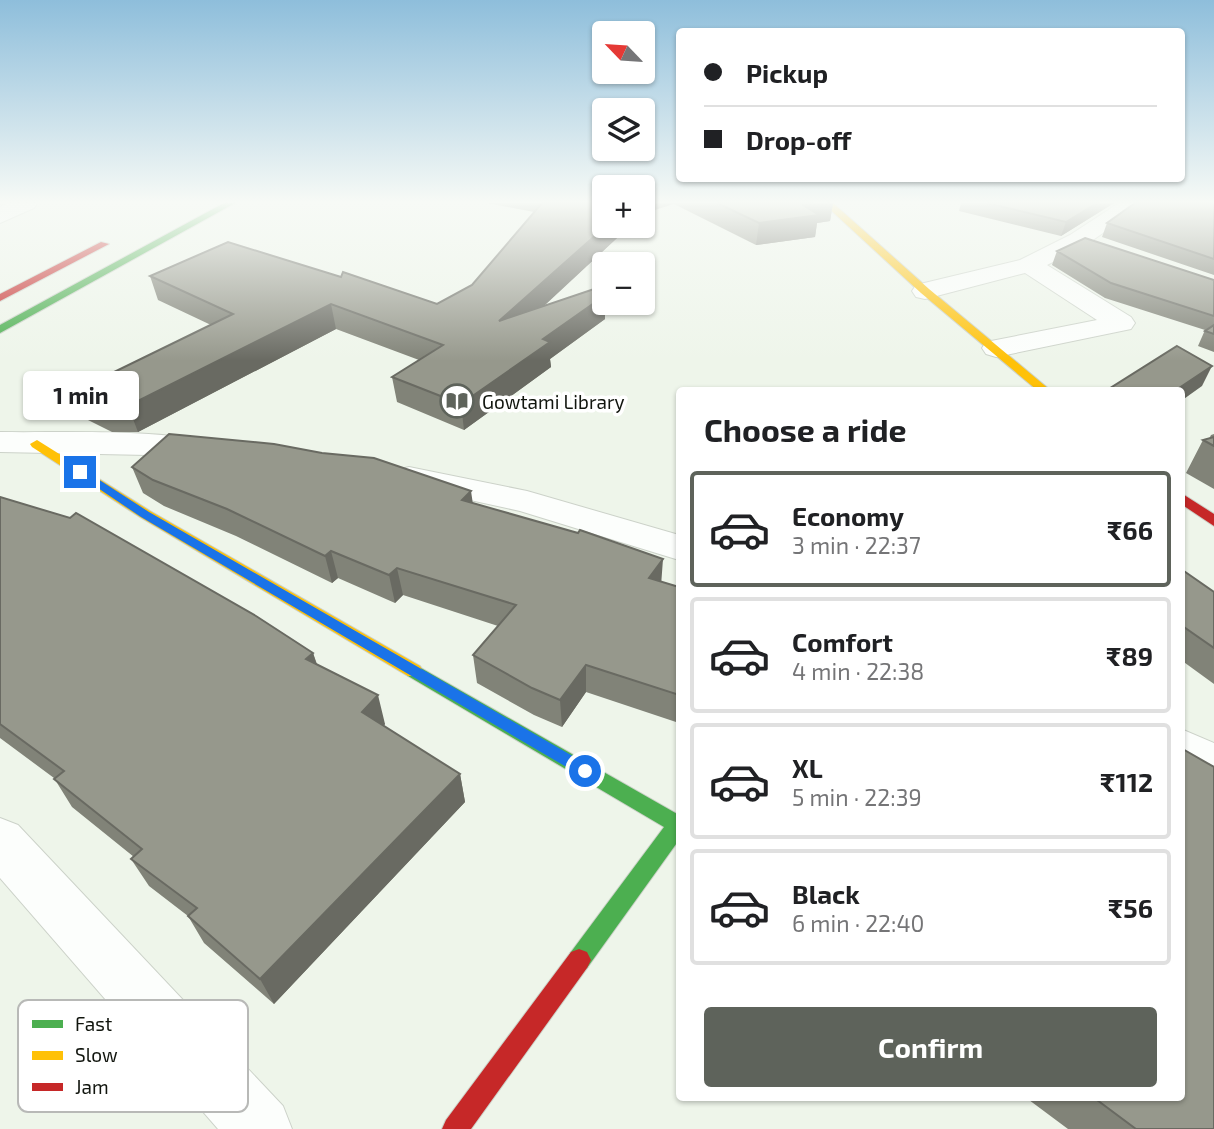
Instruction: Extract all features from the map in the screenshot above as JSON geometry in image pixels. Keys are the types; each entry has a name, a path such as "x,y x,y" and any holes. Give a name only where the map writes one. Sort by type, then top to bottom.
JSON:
{"street":[{"path":"0,298 82,256"},
{"path":"0,331 136,256"},
{"path":"886,256 1041,387"},
{"path":"925,291 1028,265 1047,256"},
{"path":"996,348 1121,323 1028,265"},
{"path":"0,442 148,445 244,455"},
{"path":"37,444 145,514 676,824"},
{"path":"380,471 527,502 676,547"},
{"path":"1185,500 1214,521"},
{"path":"1185,750 1214,765"},
{"path":"455,1129 676,828"},
{"path":"0,841 144,1000"},
{"path":"245,1112 260,1129"}],"building":[{"path":"197,256 272,256 341,277 343,272 437,304 472,285 497,256 573,256 499,321 592,290 592,304 543,339 550,342 461,404 392,377 443,345 331,304 128,406 101,406 73,392 233,314 150,276"},
{"path":"1065,256 1139,256 1214,280 1214,316 1111,283"},
{"path":"1214,325 1214,334 1205,331"},
{"path":"1177,346 1212,366 1180,387 1112,387"},
{"path":"169,434 274,444 322,453 374,458 471,491 462,500 578,533 580,530 663,559 649,578 676,586 676,694 586,665 560,700 532,688 473,655 516,605 397,568 389,575 331,551 325,556 227,509 153,480 132,467"},
{"path":"1214,437 1214,446 1203,440"},
{"path":"0,497 70,518 76,513 256,616 313,653 306,659 378,695 362,712 460,774 260,979 188,916 197,908 131,859 142,849 54,779 64,771 0,724"},
{"path":"1185,572 1214,592 1214,648 1185,628"},
{"path":"1185,750 1214,767 1214,1129 1136,1129 1098,1101 1185,1101"}],"traffic: fast":[{"path":"0,330 135,256"},
{"path":"414,671 676,824"},
{"path":"579,960 676,828"}],"traffic: slow":[{"path":"886,256 1040,387"},
{"path":"37,444 145,514 414,671"}],"traffic: jam":[{"path":"0,298 81,256"},
{"path":"1185,500 1214,521"},
{"path":"455,1129 579,960"}],"place":[{"name":"Gowtami Library","path":"457,401"}],"route":[{"path":"80,472 145,514 585,771"}]}
